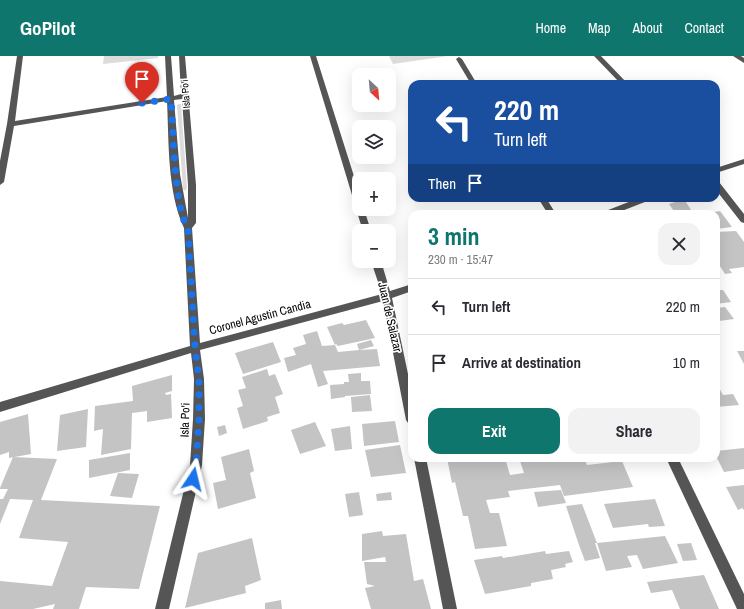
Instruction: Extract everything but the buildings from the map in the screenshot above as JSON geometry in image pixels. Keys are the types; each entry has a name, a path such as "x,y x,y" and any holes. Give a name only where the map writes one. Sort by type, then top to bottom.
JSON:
{"street":[{"path":"0,182 20,56"},
{"name":"Isla Po'i","path":"162,609 196,465 199,419 199,379 195,348 188,228 184,220 177,187 168,56"},
{"name":"Isla Po'i","path":"182,56 192,185 192,223 188,228"},
{"path":"313,56 352,182"},
{"path":"597,56 621,80"},
{"path":"736,56 744,61"},
{"path":"459,60 472,80"},
{"path":"10,124 185,96"},
{"path":"720,170 744,161"},
{"path":"720,189 744,220"},
{"path":"616,210 637,202"},
{"name":"Juan de Salazar","path":"378,268 387,296 408,400"},
{"name":"Coronel Agustin Candia","path":"0,407 195,348 387,296 408,288"},
{"path":"421,462 450,609"},
{"path":"674,462 744,609"}],"shaded area":[{"path":"104,56 158,56 158,58 103,64"},
{"path":"389,56 448,56 393,64"},
{"path":"181,104 187,188 185,191 183,189 177,105"}],"route":[{"path":"142,103 171,99 177,187 185,224 188,228 195,348 199,379 199,419 196,465 193,479"}]}
